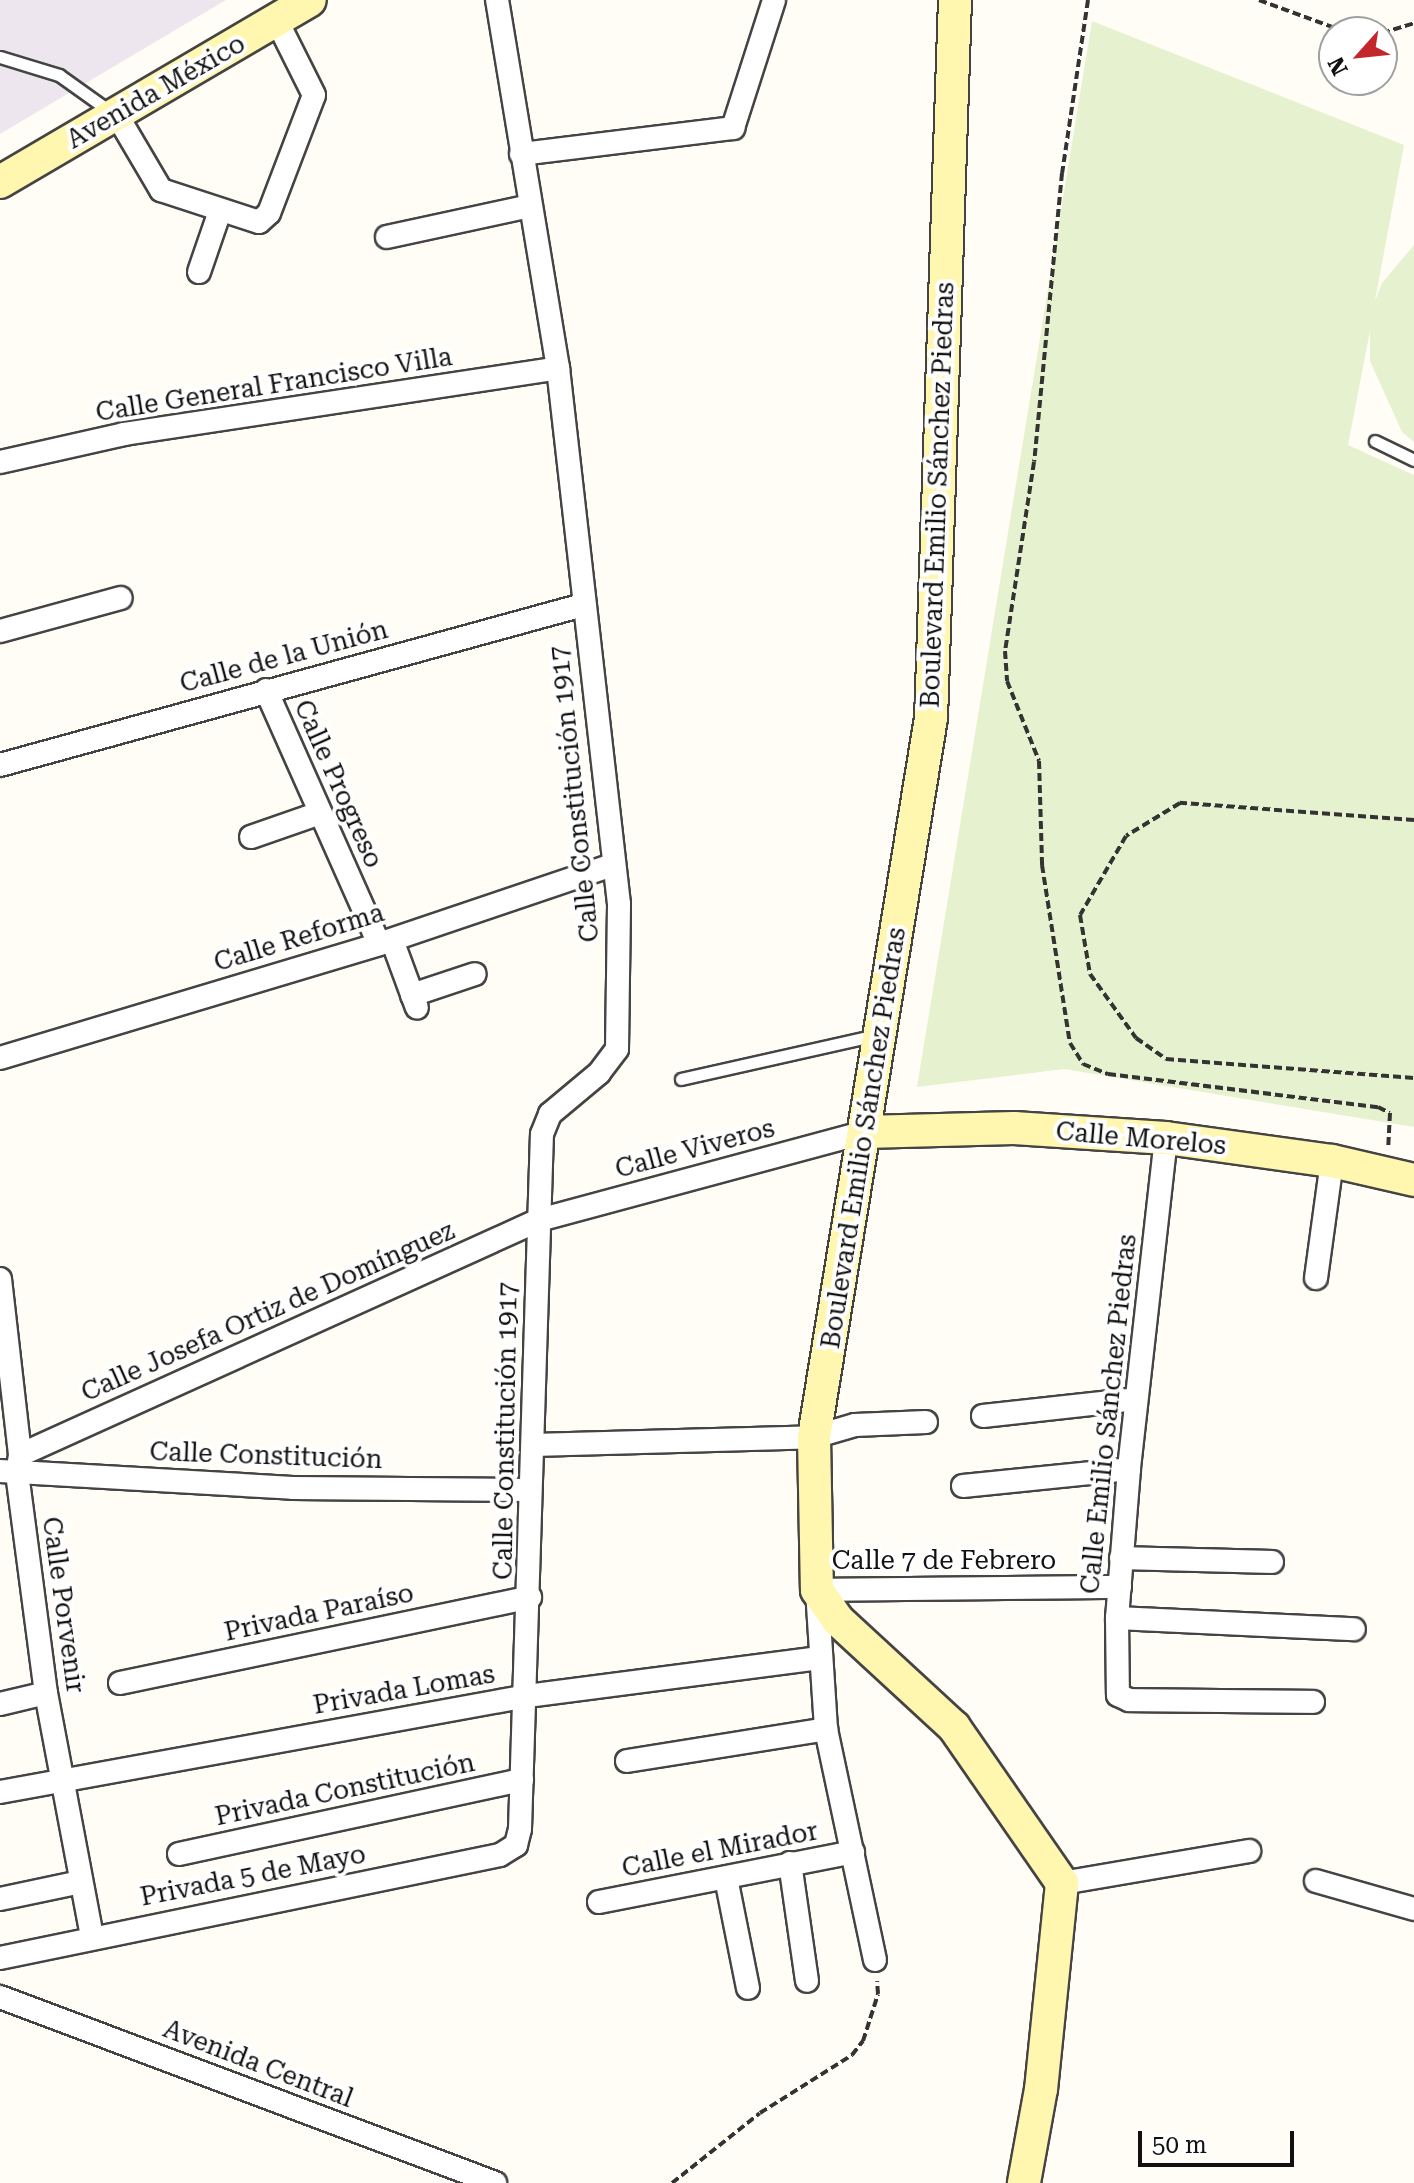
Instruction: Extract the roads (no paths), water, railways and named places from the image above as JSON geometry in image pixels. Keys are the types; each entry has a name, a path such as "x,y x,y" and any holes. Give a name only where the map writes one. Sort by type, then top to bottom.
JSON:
{"main road":[{"name":"Avenida México","path":"0,182 118,117 310,0"},
{"name":"Boulevard Emilio Sánchez Piedras","path":"817,1590 814,1437 931,718 955,0"},
{"name":"Calle Morelos","path":"865,1132 1014,1128 1166,1138 1332,1161 1414,1180"},
{"path":"817,1590 838,1620 954,1727 1062,1883 1041,2089 1024,2183"}],"street":[{"name":"Calle Constitución 1917","path":"497,0 558,368 612,865 619,904 617,1049 599,1073 550,1114 542,1134 530,1490 527,1696 516,1845"},
{"path":"521,154 733,128 774,0"},
{"path":"118,117 161,190 248,222 259,222 269,213 314,95 277,21"},
{"path":"387,237 530,206"},
{"path":"199,272 220,211"},
{"name":"Calle General Francisco Villa","path":"0,462 124,434 558,368"},
{"path":"0,631 121,598"},
{"name":"Calle de la Unión","path":"0,765 583,605"},
{"name":"Calle Progreso","path":"266,690 320,813 415,1001 475,974"},
{"path":"251,837 320,813"},
{"name":"Calle Reforma","path":"0,1058 385,942 612,865"},
{"name":"Calle Viveros","path":"539,1220 865,1132"},
{"name":"Calle Emilio Sánchez Piedras","path":"1166,1138 1121,1558 1117,1618 1118,1695 1129,1700 1313,1702"},
{"path":"1316,1278 1332,1161"},
{"name":"Calle Josefa Ortiz de Domínguez","path":"12,1466 539,1220"},
{"name":"Calle Porvenir","path":"0,1279 12,1466 46,1693 92,1937"},
{"path":"983,1416 1136,1399"},
{"path":"533,1445 814,1437 855,1425 926,1422"},
{"name":"Calle Constitución","path":"12,1466 293,1488 530,1490"},
{"path":"963,1486 1129,1469"},
{"path":"1121,1558 1272,1562"},
{"name":"Calle 7 de Febrero","path":"817,1590 1120,1587"},
{"path":"817,1590 826,1729 875,1960"},
{"name":"Privada Paraíso","path":"120,1683 530,1597"},
{"path":"1117,1618 1354,1629"},
{"name":"Privada Lomas","path":"0,1792 527,1696 820,1658"},
{"path":"0,1704 46,1693"},
{"path":"627,1761 826,1729"},
{"name":"Privada Constitución","path":"179,1854 522,1780"},
{"name":"Privada 5 de Mayo","path":"0,1958 500,1855 516,1845"},
{"path":"1062,1883 1249,1851"},
{"name":"Calle el Mirador","path":"599,1902 853,1852"},
{"path":"790,1863 807,1981"},
{"path":"726,1878 748,1988"},
{"path":"1316,1881 1414,1909"},
{"path":"0,1899 81,1882"},
{"name":"Avenida Central","path":"0,1997 495,2183"}],"lane":[{"path":"0,57 79,84 118,117"},
{"path":"1375,441 1414,460"},
{"path":"681,1079 881,1034"}]}
